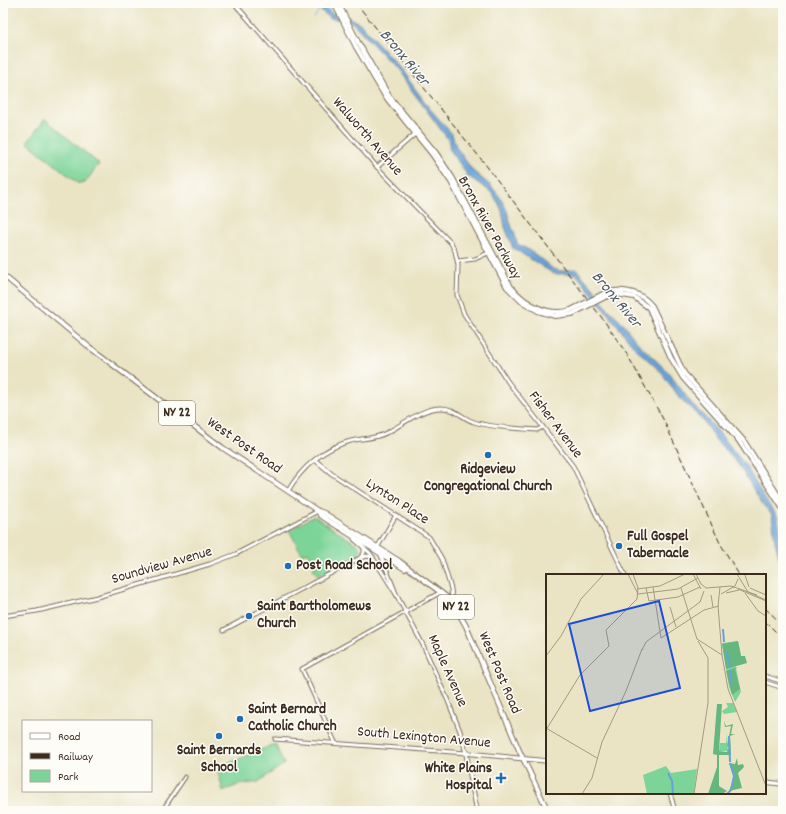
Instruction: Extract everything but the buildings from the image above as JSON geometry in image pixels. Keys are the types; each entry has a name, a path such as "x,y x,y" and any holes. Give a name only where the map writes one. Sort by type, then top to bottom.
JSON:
{"main road":[{"name":"Bronx River Parkway","path":"334,3 343,16 386,92 452,177 505,277 513,289 525,300 543,309 556,312 571,312"},
{"name":"Bronx River Parkway","path":"338,3 344,23 385,96 417,132 451,182 505,285 523,303 549,315 561,316 615,293 634,293 644,298 652,306 673,353 687,377 744,441 783,503"},
{"name":"West Post Road","path":"3,275 88,346 223,448 318,511 320,514 349,534 411,572 452,601 466,626 523,759"},
{"path":"615,293 636,298 649,308 683,378 739,441 783,509"},
{"name":"West Post Road","path":"318,511 324,513 399,561 411,572"},
{"name":"South Lexington Avenue","path":"466,753 546,761"},
{"name":"Maple Avenue","path":"466,753 478,811"},
{"name":"NY 22","path":"523,759 548,811"},
{"path":"766,782 783,784"}],"street":[{"name":"Walworth Avenue","path":"234,3 377,167 450,241 458,261 457,294"},
{"path":"377,167 417,132"},
{"path":"458,261 472,260 488,253"},
{"name":"Fisher Avenue","path":"457,294 464,314 488,353 577,473 625,574"},
{"path":"288,491 295,480 315,460 335,446 349,441 382,435 424,412 437,408 454,410 469,420 480,424 537,430 543,427"},
{"name":"Lynton Place","path":"315,460 325,469 421,531 435,545 451,588 452,601"},
{"name":"Soundview Avenue","path":"3,616 37,611 97,597 210,564 236,554 318,511"},
{"path":"377,547 396,515"},
{"path":"349,534 373,557 391,588 398,596"},
{"path":"360,558 364,551 363,546"},
{"name":"Maple Avenue","path":"377,547 398,596 452,709 466,753"},
{"path":"224,630 360,558 368,556 373,557"},
{"path":"336,742 302,669 441,592"},
{"path":"766,676 783,682"},
{"path":"766,682 783,688"},
{"name":"South Lexington Avenue","path":"275,738 466,753"},
{"path":"162,811 185,778"},
{"path":"670,794 675,811"}],"green space":[{"path":"45,119 99,164 84,184 81,182 79,184 27,142"},
{"path":"314,516 358,545 361,549 359,554 318,576 313,568 315,564 308,552 302,554 289,530"},
{"path":"275,744 284,764 258,782 238,785 223,791 217,768"}],"water":[{"path":"312,3 319,3 336,16 348,17 361,24 403,72 430,109 452,134 456,147 473,171 492,187 502,200 514,231 517,244 531,251 553,269 561,271 576,269 593,288 607,308 621,321 635,340 668,372 692,404 711,423 746,466 765,499 778,517 783,556 783,573 775,541 772,515 762,503 738,464 715,439 704,422 680,398 660,371 636,349 576,274 554,274 513,248 505,227 499,204 491,192 468,176 449,148 450,142 396,69 354,24 350,21 330,18"}],"waterway":[{"path":"314,18 319,10"},
{"path":"461,180 469,177"}],"railway":[{"path":"356,3 485,164 605,322 628,356 663,419 720,543 738,574"},
{"path":"766,609 783,625"},
{"path":"766,622 783,639"}],"place":[{"name":"Ridgeview Congregational Church","path":"488,455"},
{"name":"Full Gospel Tabernacle","path":"619,546"},
{"name":"Post Road School","path":"288,566"},
{"name":"Saint Bartholomews Church","path":"249,616"},
{"name":"Saint Bernard Catholic Church","path":"240,719"},
{"name":"Saint Bernards School","path":"219,736"},
{"name":"White Plains Hospital","path":"501,778"}],"water label":[{"name":"Bronx River","path":"404,58"},
{"name":"Bronx River","path":"616,300"}]}
